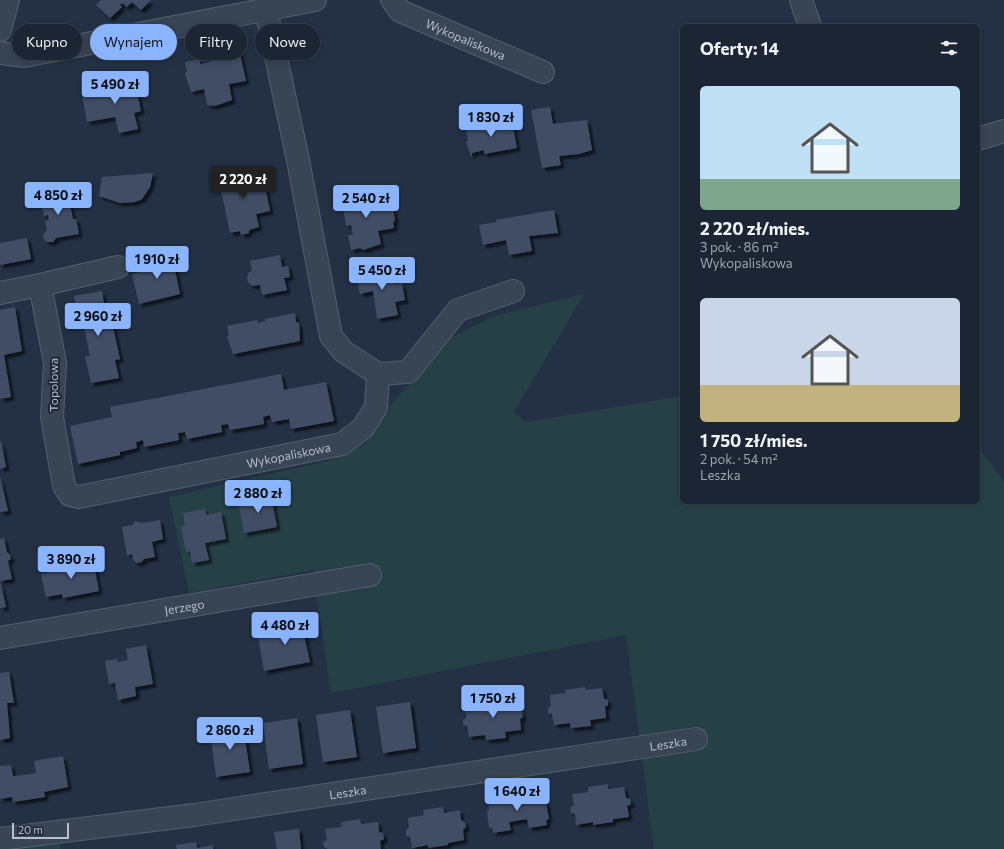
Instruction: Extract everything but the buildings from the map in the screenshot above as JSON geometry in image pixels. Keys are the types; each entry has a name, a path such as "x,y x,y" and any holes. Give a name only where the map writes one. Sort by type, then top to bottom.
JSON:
{"street":[{"path":"0,30 8,0"},
{"path":"0,53 24,56 236,8 266,10 315,0"},
{"name":"Wykopaliskowa","path":"392,0 400,11 543,72"},
{"path":"801,0 809,24"},
{"path":"266,10 298,160 331,336 344,352 378,374 408,372 458,310 513,291"},
{"path":"980,138 1004,130"},
{"path":"0,293 118,267"},
{"name":"Topolowa","path":"40,284 55,363 52,417 64,486"},
{"name":"Wykopaliskowa","path":"64,486 70,495 79,497 342,444 363,428 376,407 378,374"},
{"name":"Jerzego","path":"0,638 370,574"},
{"name":"Leszka","path":"0,839 194,815 696,739"}],"green space":[{"path":"584,294 514,412 526,422 680,396 680,504 980,504 980,449 1004,482 1004,849 654,849 626,635 331,693 313,570 189,593 169,497 328,461 365,445 395,400 453,337 494,316"},
{"path":"59,840 61,849 0,849"}]}
